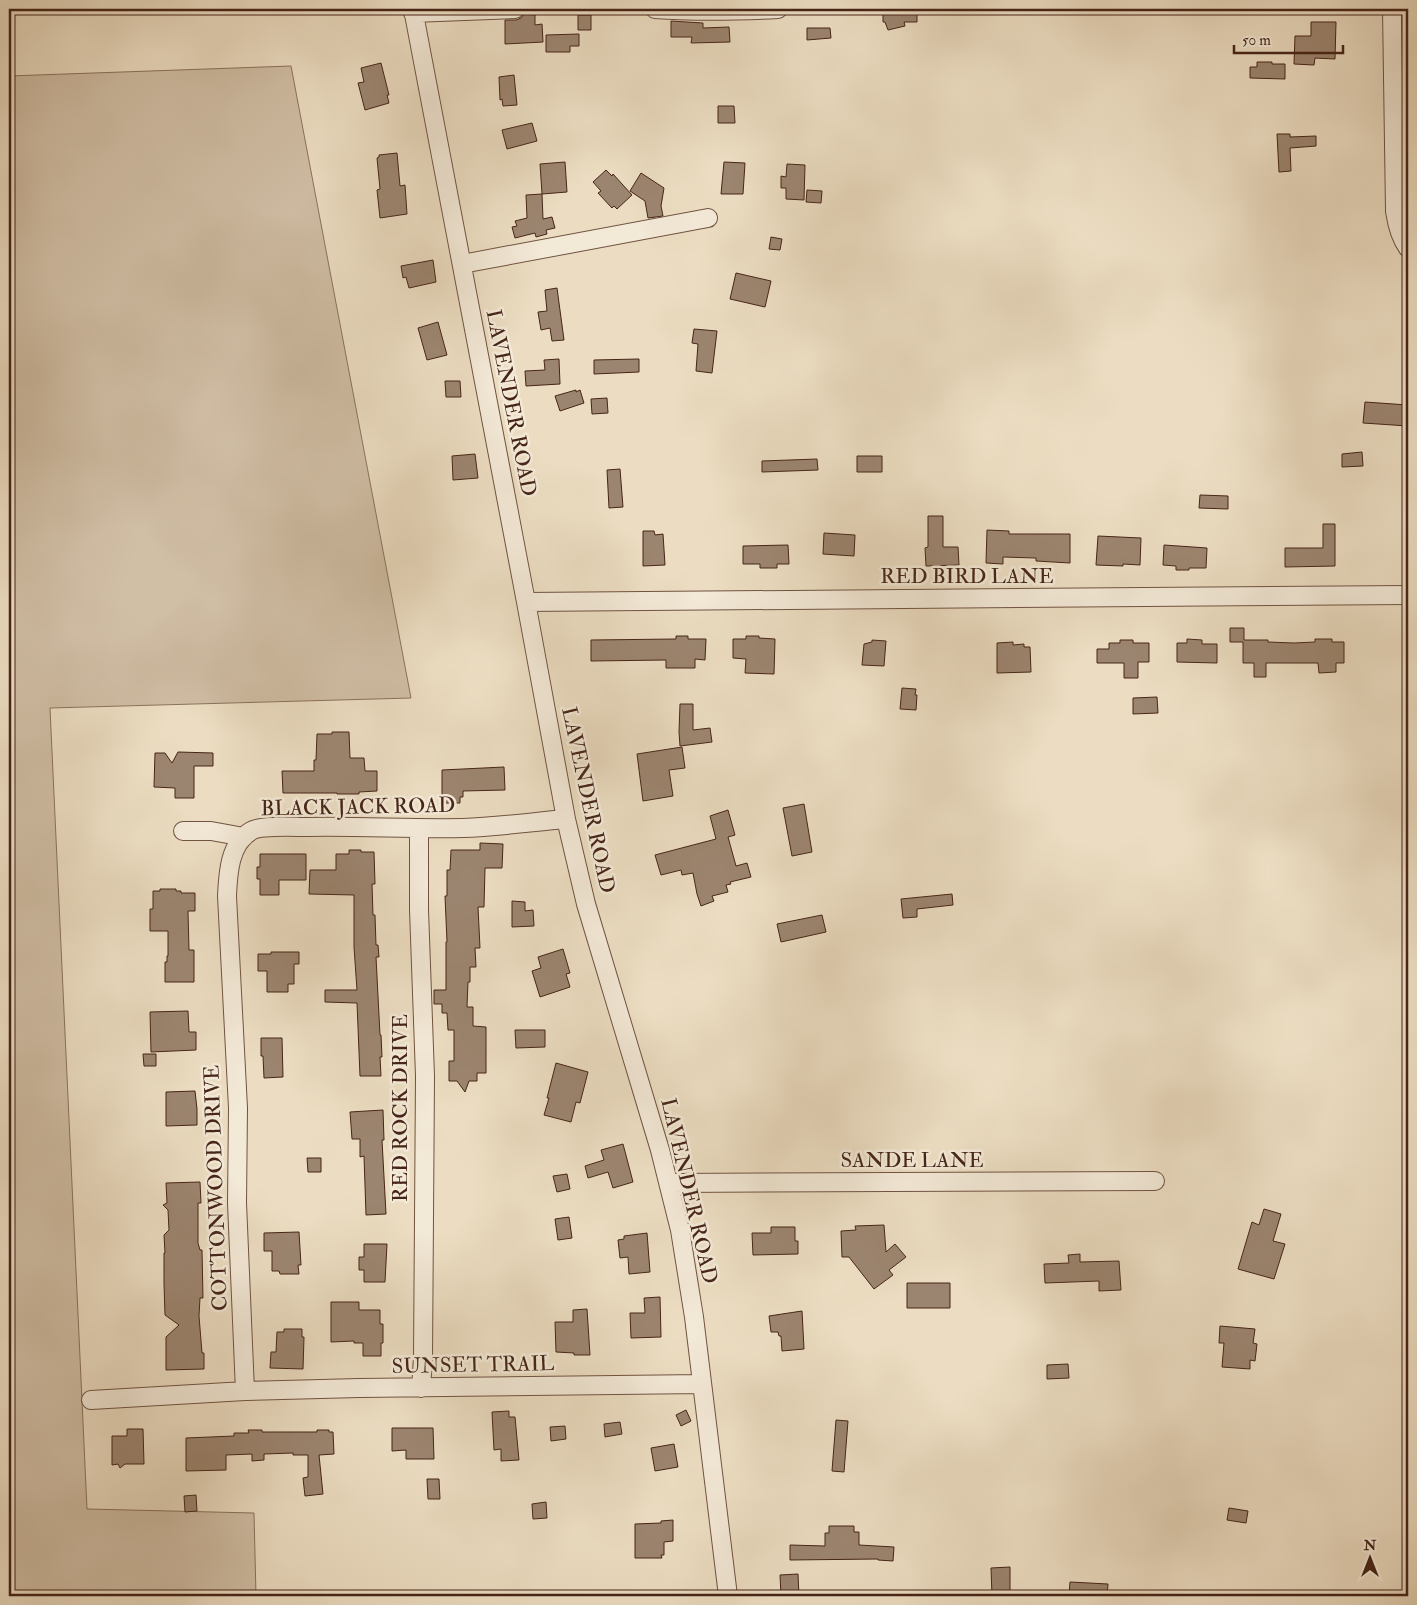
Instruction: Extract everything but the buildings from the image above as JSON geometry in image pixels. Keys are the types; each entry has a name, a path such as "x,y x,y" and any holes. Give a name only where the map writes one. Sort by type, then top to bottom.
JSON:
{"street":[{"path":"413,11 515,9"},
{"path":"655,9 742,11 778,9"},
{"path":"1392,9 1395,212 1403,242 1408,248"},
{"name":"LAVENDER ROAD","path":"413,11 566,819 586,904 668,1183 686,1264 728,1596"},
{"path":"462,264 708,218"},
{"name":"RED BIRD LANE","path":"526,602 1408,595"},
{"name":"BLACK JACK ROAD","path":"231,984 228,878 233,852 244,836 252,830 342,826 465,828 566,819"},
{"name":"RED ROCK DRIVE","path":"419,828 419,910 425,1076 421,1388"},
{"path":"183,831 211,831 244,836"},
{"name":"COTTONWOOD DRIVE","path":"231,984 238,1108 237,1203 245,1391"},
{"name":"SANDE LANE","path":"668,1183 1155,1181"},
{"name":"SUNSET TRAIL","path":"91,1400 245,1391 702,1384"}],"shaded area":[{"path":"291,66 411,698 50,708 87,1509 254,1513 256,1596 9,1596 9,76"}]}
